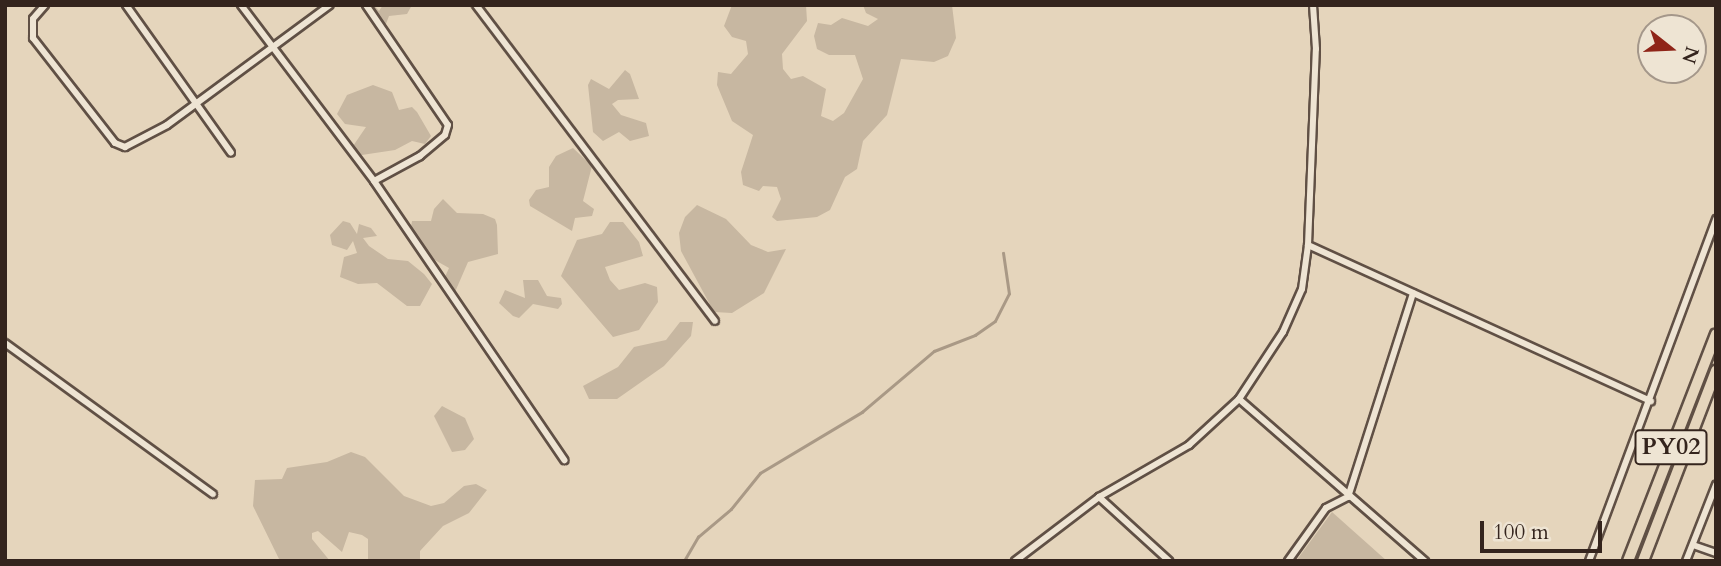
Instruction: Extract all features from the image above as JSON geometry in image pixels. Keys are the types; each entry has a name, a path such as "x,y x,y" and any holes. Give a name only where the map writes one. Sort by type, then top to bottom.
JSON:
{"highway":[{"name":"PY02","path":"1628,561 1716,334"},
{"name":"PY02","path":"1643,561 1716,371"}],"street":[{"path":"45,5 33,19 33,38 115,143 132,146 196,104 330,5"},
{"path":"126,5 231,153"},
{"path":"241,5 271,49 374,181 564,460"},
{"path":"366,5 448,125 445,135 420,156 374,181"},
{"path":"476,5 715,321"},
{"path":"1015,561 1099,497 1189,444 1239,399 1297,305 1308,245 1316,49 1312,5"},
{"path":"1589,561 1651,401 1716,219"},
{"path":"1308,245 1651,401"},
{"path":"1288,561 1326,508 1348,497 1413,293"},
{"path":"5,343 213,494"},
{"path":"1239,399 1348,497 1426,561"},
{"path":"1686,561 1716,485"},
{"path":"1099,497 1169,561"},
{"path":"1693,544 1716,553"}],"shaded area":[{"path":"360,5 374,5 379,11 383,5 412,5 407,14 389,16 384,29 373,23"},
{"path":"732,5 806,5 807,21 782,54 783,69 791,79 803,76 826,89 821,116 833,121 844,113 863,79 855,55 829,55 817,49 814,36 818,23 831,25 842,18 868,26 878,19 866,13 863,5 952,5 956,38 948,56 934,62 901,59 887,115 863,141 857,169 845,177 830,210 817,217 777,221 772,217 781,199 777,187 763,186 759,191 743,185 741,172 753,135 732,121 717,85 718,72 731,74 748,54 746,41 732,37 724,26"},
{"path":"625,70 630,74 639,99 618,100 612,104 621,115 646,123 649,136 630,141 619,132 603,141 593,132 588,85 591,79 609,89"},
{"path":"373,85 392,92 399,110 412,107 417,112 431,136 425,144 412,141 395,150 355,156 351,149 366,127 345,124 337,114 347,95"},
{"path":"573,148 592,166 583,201 594,209 592,216 575,218 572,231 530,206 529,200 536,190 549,187 549,167 556,156"},
{"path":"443,199 457,213 483,214 495,219 497,225 498,254 468,262 455,292 448,290 444,279 449,268 433,259 410,233 412,221 431,221 434,209"},
{"path":"697,205 726,219 751,245 768,252 786,249 764,293 732,313 714,312 681,251 679,233 685,217"},
{"path":"343,221 350,223 357,234 359,224 371,228 377,236 363,238 369,246 388,259 408,261 424,274 432,284 420,306 407,306 377,283 358,284 340,277 344,257 357,253 353,241 347,250 332,245 330,235"},
{"path":"610,222 623,222 639,242 643,256 605,267 610,280 619,290 645,283 657,287 658,302 639,330 613,337 561,276 577,240 602,234"},
{"path":"523,280 538,280 547,296 561,298 562,304 558,309 533,304 519,318 513,316 499,303 505,290 525,298"},
{"path":"680,322 693,322 691,336 664,366 617,399 589,399 583,386 618,367 634,347 666,340"},
{"path":"442,406 465,418 474,439 465,450 452,452 434,416"},
{"path":"351,452 365,457 404,496 431,506 444,503 464,486 476,484 487,490 469,513 443,526 420,551 420,559 368,561 368,539 362,535 349,532 342,552 318,531 312,533 312,539 330,561 280,561 253,506 255,480 282,479 287,468 327,462"},
{"path":"1332,512 1387,561 1296,561"}],"waterway":[{"path":"684,561 698,537 731,509 760,473 862,412 934,351 975,335 995,321 1009,294 1003,253"}]}
